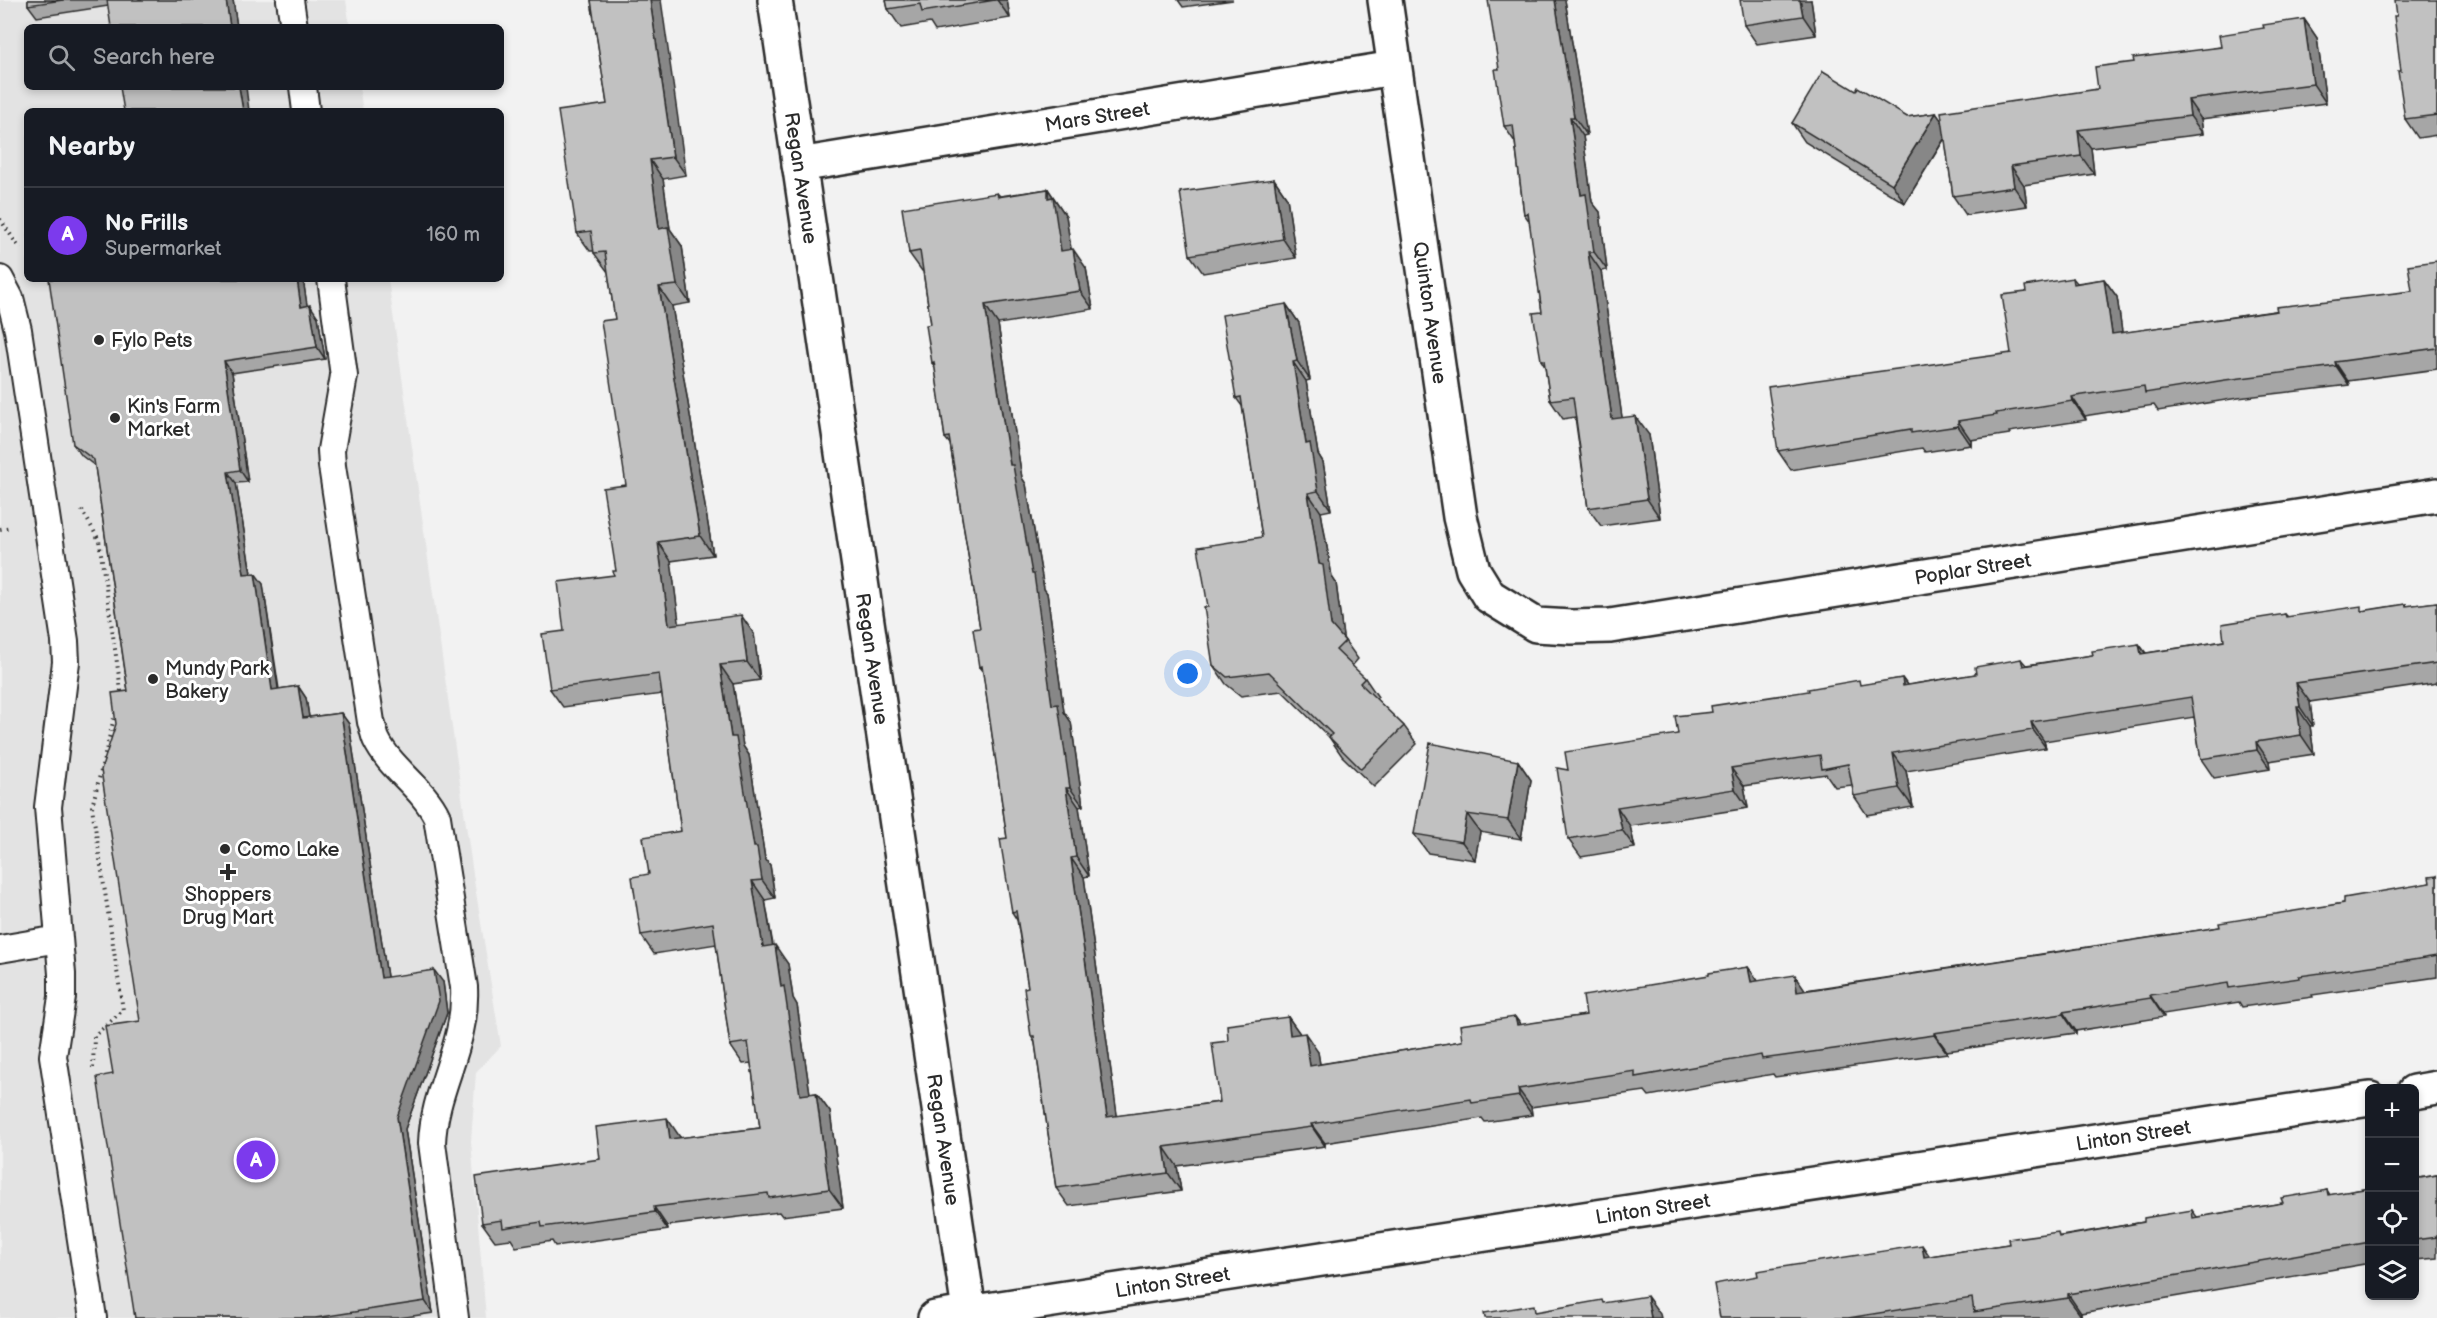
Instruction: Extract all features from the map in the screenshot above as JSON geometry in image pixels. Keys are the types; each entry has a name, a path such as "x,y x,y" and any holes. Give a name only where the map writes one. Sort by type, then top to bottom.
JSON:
{"street":[{"name":"Regan Avenue","path":"775,0 969,1316"},
{"name":"Quinton Avenue","path":"1384,0 1460,517 1473,570 1489,596 1511,611"},
{"name":"Mars Street","path":"799,165 1394,68"},
{"name":"Poplar Street","path":"1511,611 1536,625 1610,626 2437,495"},
{"path":"2419,1091 2437,1088"},
{"name":"Linton Street","path":"934,1318 969,1316 2365,1100"}],"lane":[{"path":"290,0 294,24"},
{"path":"303,90 306,108"},
{"path":"0,279 10,298 18,330 65,640 66,662 48,807 62,996 53,1056 93,1318"},
{"path":"331,282 344,376 331,450 332,466 371,722 376,740 430,804 437,817 464,987 464,1019 451,1070 437,1106 432,1143 455,1318"},
{"path":"0,949 59,939"}],"path":[{"path":"0,219 22,252"},
{"path":"81,507 99,540 121,690 92,807 123,1010 94,1036 93,1079"}],"shaded area":[{"path":"0,0 346,0 350,24 24,24 24,90 360,90 362,108 24,108 24,282 388,282 473,874 501,1046 476,1072 471,1141 486,1318 0,1318"}],"building":[{"path":"28,0 63,0 28,5"},
{"path":"107,0 226,0 230,24 111,24"},
{"path":"591,0 650,0 673,157 650,160 659,229 668,227 677,285 659,287 700,536 658,542 669,625 741,615 747,662 720,665 731,737 736,737 754,847 757,847 762,880 752,881 763,947 775,945 781,987 784,986 800,1095 816,1093 829,1189 769,1198 768,1193 654,1207 655,1212 542,1227 541,1222 503,1228 502,1220 482,1223 476,1177 600,1159 596,1127 667,1118 670,1139 760,1128 748,1042 730,1045 713,923 641,935 632,877 649,874 643,837 681,831 659,674 550,689 542,634 564,631 558,582 614,575 613,571 616,571 603,488 626,485 601,321 615,319 605,252 594,253 591,231 577,233 558,111 607,104"},
{"path":"886,0 995,0 922,12 920,4 888,9"},
{"path":"1488,0 1555,0 1574,117 1570,117 1581,195 1586,194 1594,252 1588,252 1612,419 1635,416 1647,499 1588,508 1573,397 1550,400 1533,313 1542,312 1528,213 1524,214 1513,125 1504,126 1495,69 1499,69"},
{"path":"1740,0 1800,0 1803,16 1744,25"},
{"path":"2395,0 2437,0 2437,115 2405,119 2398,71 2401,71 2394,16 2397,16"},
{"path":"2304,19 2313,84 2188,100 2190,116 2078,130 2081,156 2011,166 2014,187 1953,196 1941,112 2098,89 2095,67 2134,62 2133,58 2221,47 2219,35"},
{"path":"1823,71 1856,91 1858,87 1907,117 1936,113 1892,184 1792,123"},
{"path":"120,90 240,90 242,108 124,108"},
{"path":"1274,179 1283,239 1190,255 1180,192"},
{"path":"1048,189 1048,198 1053,197 1061,251 1073,249 1080,291 985,305 1010,465 1013,465 1032,574 1034,574 1052,705 1058,704 1070,788 1066,788 1076,857 1071,858 1107,1117 1220,1102 1212,1043 1228,1041 1227,1025 1288,1017 1290,1035 1305,1033 1310,1066 1462,1041 1460,1025 1515,1017 1517,1025 1586,1015 1583,996 1709,975 1709,973 1748,967 1751,982 1795,975 1797,992 2220,927 2219,923 2344,903 2344,898 2430,883 2429,877 2437,876 2437,956 2229,988 2228,983 2150,995 2151,998 1934,1033 1934,1035 1762,1059 1761,1055 1635,1077 1635,1071 1518,1089 1519,1096 1472,1103 1471,1099 1311,1124 1312,1127 1164,1147 1168,1173 1056,1188 1034,1036 1031,1036 1024,988 1028,987 1016,911 1012,912 1000,839 1007,838 982,666 979,667 973,629 980,628 949,437 945,438 934,362 932,363 926,325 931,324 920,251 909,253 902,208 997,193 998,197"},
{"path":"2437,261 2437,348 2335,362 2336,366 2145,393 2144,386 2076,396 2072,397 2073,401 1958,421 1958,426 1911,433 1911,429 1778,451 1768,387 2011,353 2002,295 2026,292 2025,286 2073,278 2074,284 2104,279 2112,334 2277,311 2276,307 2412,291 2408,265"},
{"path":"49,282 297,282 301,307 310,305 317,347 224,361 240,470 228,472 244,574 255,573 272,690 298,686 303,718 341,713 381,978 434,970 439,1001 397,1117 425,1301 315,1318 135,1318 97,1077 113,1074 105,1026 140,1021 101,770 116,724 112,693 128,691 94,460 73,444"},
{"path":"1286,304 1297,361 1293,362 1306,444 1310,443 1318,491 1308,493 1319,564 1323,565 1331,625 1345,641 1336,650 1365,678 1360,683 1404,726 1361,769 1329,737 1332,734 1269,672 1227,677 1213,665 1204,607 1208,607 1198,547 1262,537 1241,397 1236,398 1222,315"},
{"path":"2437,602 2437,663 2296,683 2301,735 2256,742 2257,750 2201,759 2191,697 2031,722 2033,730 1893,753 1899,788 1854,796 1848,764 1822,769 1820,755 1731,768 1735,789 1617,807 1622,830 1568,839 1557,768 1568,770 1565,752 1678,734 1675,716 1712,712 1711,706 1809,691 1808,689 1859,680 1860,685 1902,678 1903,686 1976,674 1975,667 2021,659 2023,666 2093,655 2092,651 2139,644 2141,654 2224,641 2222,624 2285,614 2286,617 2361,606 2361,611"},
{"path":"1430,743 1518,761 1508,820 1467,814 1462,842 1414,834"},
{"path":"2437,1175 2437,1237 2419,1239 2419,1178"},
{"path":"2365,1189 2365,1243 2068,1294 2068,1298 1974,1312 1972,1298 1848,1318 1720,1318 1714,1284 1758,1276 1757,1271 1922,1245 1924,1257 2009,1244 2008,1239 2058,1232 2059,1237 2144,1222 2144,1218 2192,1210 2193,1218 2283,1203 2281,1198 2327,1190 2328,1195"},
{"path":"1647,1296 1651,1318 1485,1318 1484,1313 1534,1305 1535,1312 1602,1300 1603,1303"}],"place":[{"name":"Fylo Pets","path":"99,340"},
{"name":"Kin's Farm Market","path":"115,418"},
{"name":"Mundy Park Bakery","path":"153,679"},
{"name":"Como Lake","path":"225,849"},
{"name":"Shoppers Drug Mart","path":"228,872"},
{"name":"No Frills","path":"256,1160"}]}
